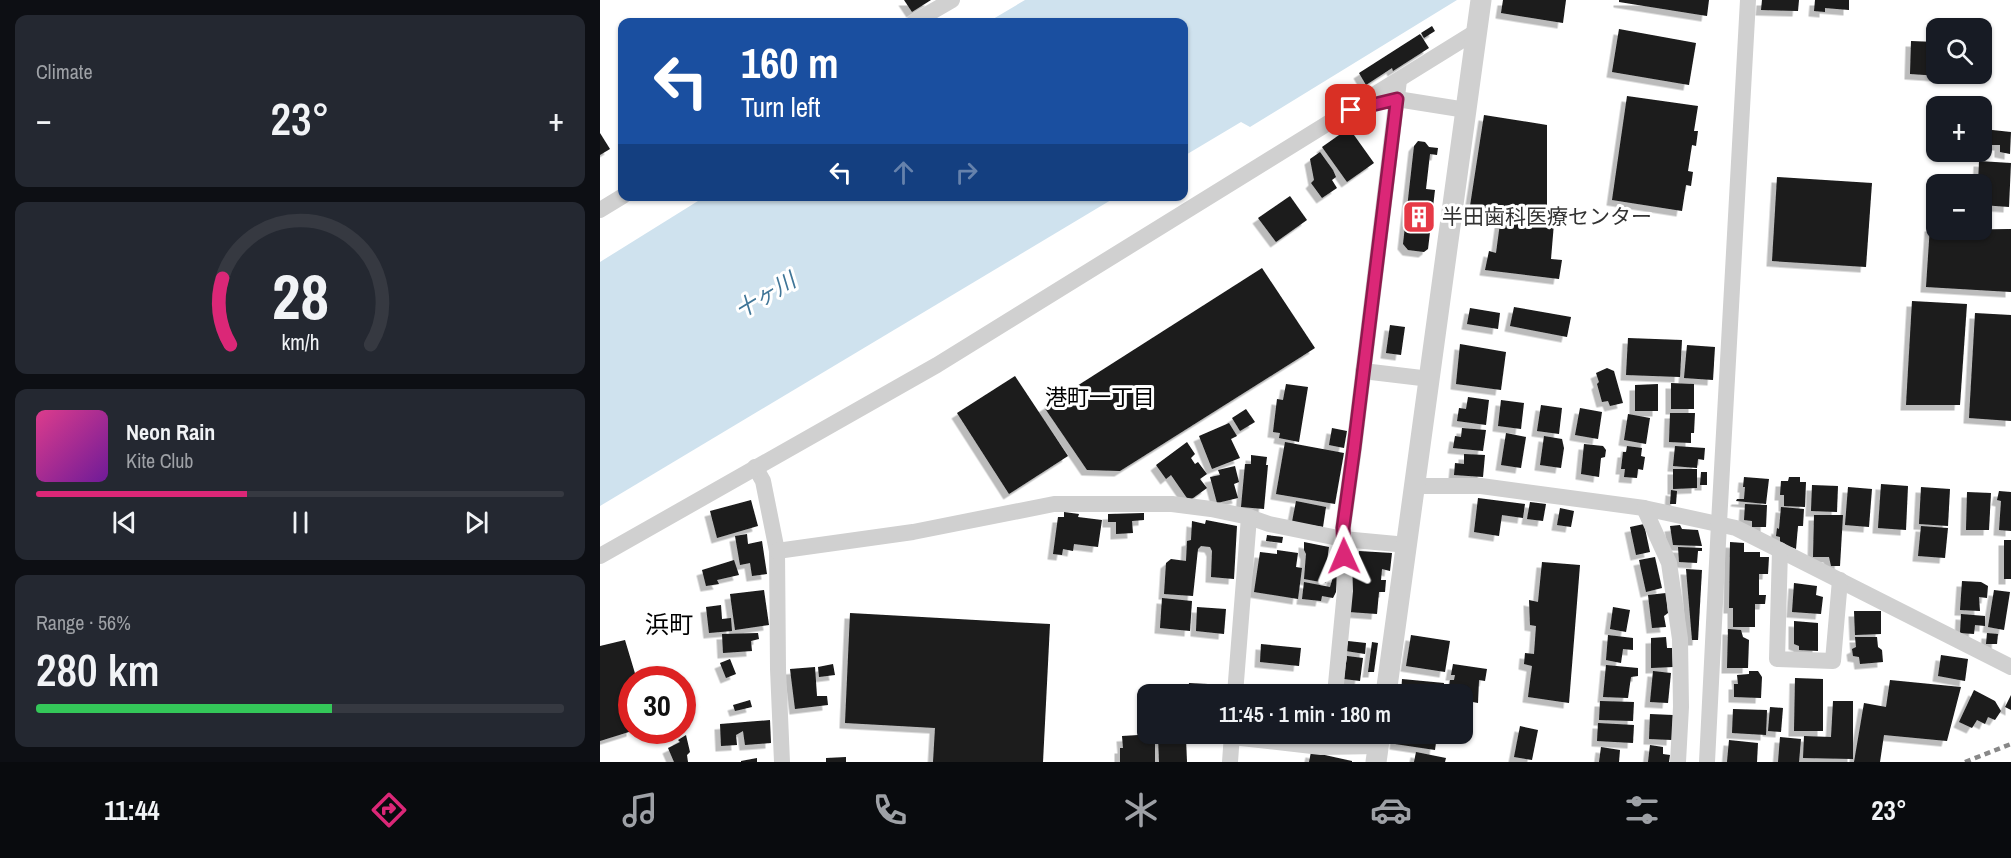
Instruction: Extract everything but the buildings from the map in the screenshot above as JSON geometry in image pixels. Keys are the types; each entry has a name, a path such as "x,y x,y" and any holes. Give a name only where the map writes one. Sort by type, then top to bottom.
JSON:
{"street":[{"path":"921,18 952,0"},
{"path":"1387,684 1482,0"},
{"path":"1707,762 1749,0"},
{"path":"600,556 937,364 1477,31"},
{"path":"1336,684 1345,591 1343,528 1399,80"},
{"path":"1351,110 1397,99 1466,110"},
{"path":"600,210 618,199"},
{"path":"1364,371 1430,379"},
{"path":"755,467 763,481 777,551 782,762"},
{"path":"1415,486 1481,486 1644,508 1736,528 2011,667"},
{"path":"777,551 913,532 1054,504 1172,504 1211,509 1343,539 1407,546"},
{"path":"1644,508 1669,563 1680,639 1681,707 1678,762"},
{"path":"1236,684 1249,517"},
{"path":"1780,550 1777,659 1833,661 1840,580"},
{"path":"1230,762 1231,744"},
{"path":"1357,744 1378,747"}],"water":[{"path":"1025,0 1457,0 1250,127 1241,122 1188,154 1188,18 995,18"},
{"name":"十ヶ川","path":"698,201 1109,201 600,506 600,262"}],"railway":[{"path":"1965,762 2011,744"}],"place":[{"name":"半田歯科医療センター","path":"1419,217"}],"district":[{"name":"港町一丁目","path":"1100,397"},
{"name":"浜町","path":"669,625"}],"route":[{"path":"1344,556 1343,528 1397,99 1351,110"}]}
